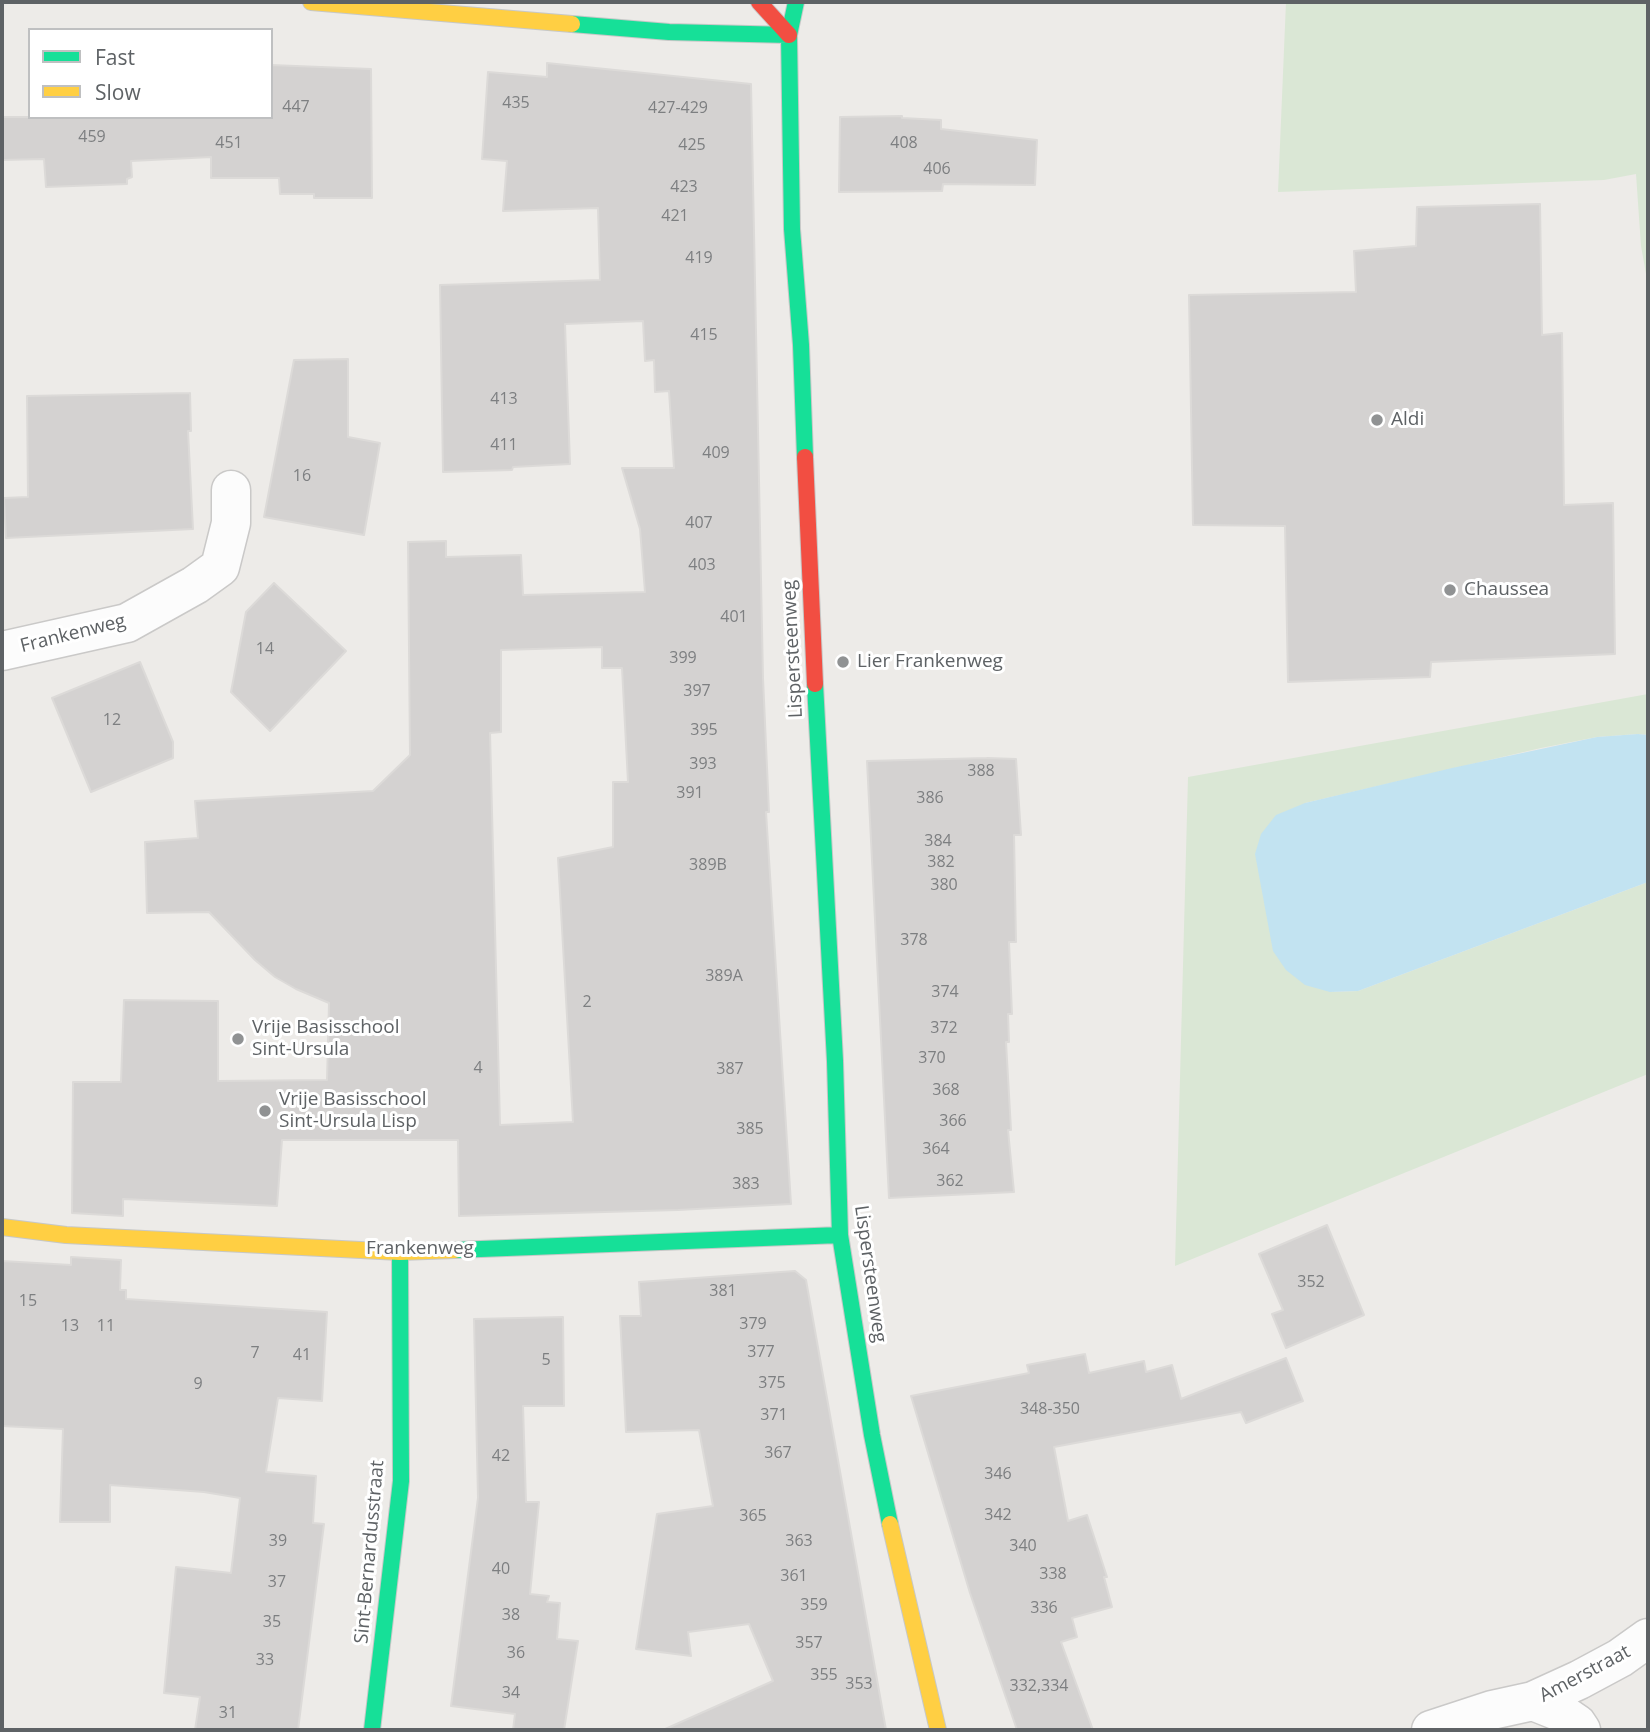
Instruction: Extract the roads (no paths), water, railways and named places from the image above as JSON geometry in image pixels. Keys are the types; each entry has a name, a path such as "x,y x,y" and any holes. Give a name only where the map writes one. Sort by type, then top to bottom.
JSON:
{"main road":[{"path":"311,2 669,32 789,35"},
{"path":"759,2 789,35"},
{"path":"778,2 789,35"},
{"path":"789,35 796,2"},
{"name":"Lispersteenweg","path":"789,35 792,229 801,345 807,536 832,996 839,1235 872,1435 904,1591 939,1730"},
{"name":"Frankenweg","path":"2,1227 66,1236 400,1252 839,1235"},
{"name":"Sint-Bernardusstraat","path":"372,1730 401,1481 400,1252"}],"street":[{"name":"Frankenweg","path":"2,651 127,623 195,585 220,567 231,523 231,490"},
{"name":"Amerstraat","path":"1533,1701 1589,1675 1648,1638"},
{"name":"Amerstraat","path":"1533,1701 1558,1712 1577,1724 1581,1730"},
{"path":"1431,1730 1492,1710 1533,1701"}],"water":[{"path":"1648,735 1648,882 1358,991 1330,992 1305,985 1286,970 1273,951 1255,854 1261,834 1276,815 1305,803 1452,768 1597,737"}],"place":[{"name":"Aldi","path":"1377,420"},
{"name":"Chaussea","path":"1450,590"},
{"name":"Lier Frankenweg","path":"843,662"},
{"name":"Vrije Basisschool Sint-Ursula","path":"238,1039"},
{"name":"Vrije Basisschool Sint-Ursula Lisp","path":"265,1111"}]}
